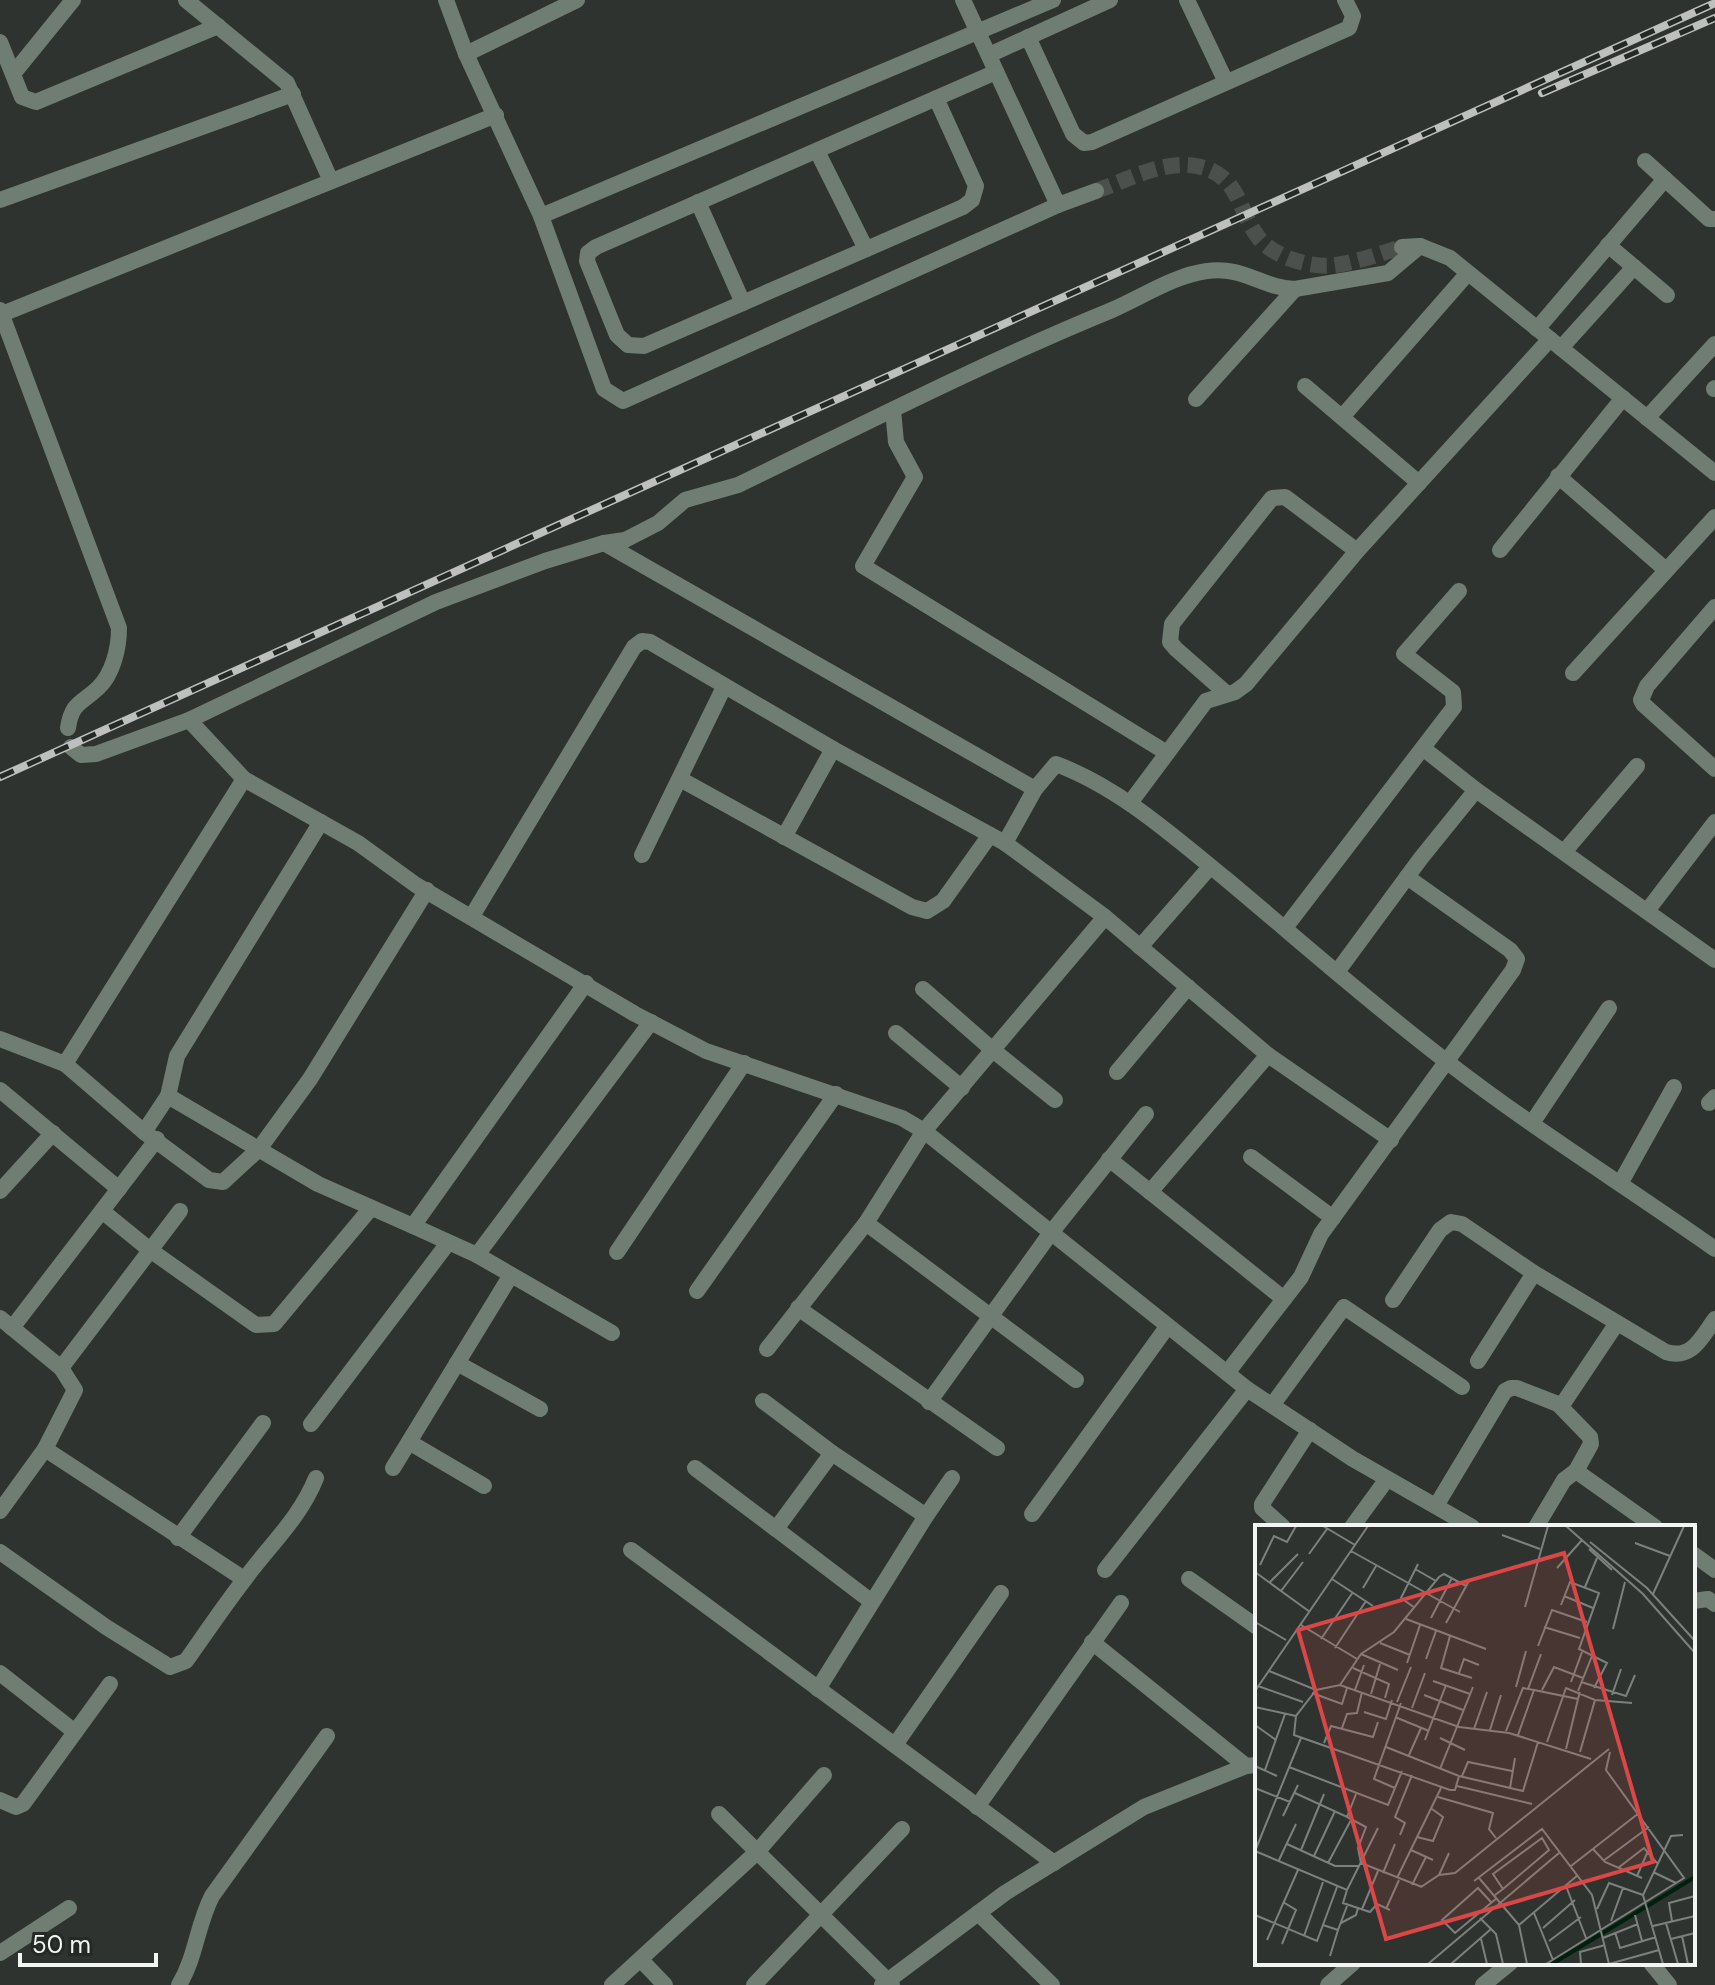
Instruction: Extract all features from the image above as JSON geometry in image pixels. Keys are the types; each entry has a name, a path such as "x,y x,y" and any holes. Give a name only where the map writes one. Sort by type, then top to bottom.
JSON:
{"street":[{"path":"13,74 73,0"},
{"path":"186,0 287,83 331,181"},
{"path":"446,0 466,54 541,216 604,389 623,401 1058,205 1096,191"},
{"path":"466,54 557,4 577,0"},
{"path":"963,0 1058,205"},
{"path":"541,216 1053,0"},
{"path":"989,55 1110,0"},
{"path":"1187,0 1226,82"},
{"path":"1028,37 1073,134 1084,143 1349,28 1353,16 1345,0"},
{"path":"0,42 22,97 36,102 218,26"},
{"path":"936,98 976,186 972,200 963,207 644,346 628,345 617,335 587,261 588,253 596,247 817,151 936,98 996,72"},
{"path":"0,200 293,94"},
{"path":"68,728 73,707 99,688 103,681 117,653 119,628 1,312 496,115"},
{"path":"817,151 866,249"},
{"path":"1645,161 1709,219 1715,219"},
{"path":"1549,339 1608,245 1665,179"},
{"path":"698,202 743,303"},
{"path":"1608,245 1667,295"},
{"path":"1402,247 1420,246 1450,258 1715,473"},
{"path":"71,747 81,755 96,754 189,720 436,602 545,561 604,543 625,540 658,523 685,500 738,485 1049,335 1193,274 1240,272 1283,289 1295,289 1388,273 1420,246"},
{"path":"1130,803 1206,701 1235,692 1246,684 1357,551 1549,339 1634,267"},
{"path":"1342,417 1468,273"},
{"path":"1196,399 1295,289"},
{"path":"1647,418 1715,344"},
{"path":"1305,386 1419,483"},
{"path":"1500,550 1623,398"},
{"path":"893,410 896,442 915,477 863,566 1167,753"},
{"path":"1558,476 1666,570"},
{"path":"1226,693 1170,642 1172,624 1272,498 1285,497 1357,551"},
{"path":"1573,673 1715,517"},
{"path":"604,543 1035,789"},
{"path":"1285,928 1454,707 1453,692 1404,654 1459,591"},
{"path":"1715,607 1647,686 1641,700 1715,769"},
{"path":"472,916 634,647 642,641 661,646 724,687 1005,843 1105,917 1268,1055 1391,1140"},
{"path":"642,855 724,687"},
{"path":"189,720 244,779 358,843 427,890 651,1022 706,1051 902,1118 924,1131 1247,1389 1387,1479 1469,1525"},
{"path":"784,837 833,749"},
{"path":"1424,749 1476,790 1715,960"},
{"path":"1005,843 1035,789 1056,764 1085,775 1130,803 1446,1062 1715,1249"},
{"path":"1564,852 1637,766"},
{"path":"65,1064 244,779"},
{"path":"680,779 912,907 927,911 943,901 990,835"},
{"path":"1337,972 1476,790"},
{"path":"0,1511 45,1449 75,1390 61,1368 6,1323 119,1189 150,1136 168,1096 177,1056 321,822"},
{"path":"1647,911 1715,822"},
{"path":"1140,947 1210,867"},
{"path":"1227,1373 1301,1277 1321,1234 1513,970 1517,959 1510,950 1407,877"},
{"path":"0,1039 65,1064 150,1136 209,1180 223,1182 259,1149 310,1079 427,890"},
{"path":"767,1349 866,1223 924,1131 1105,917"},
{"path":"413,1226 586,983"},
{"path":"1117,1072 1188,987"},
{"path":"923,989 1055,1100"},
{"path":"1532,1123 1609,1008"},
{"path":"477,1255 651,1022"},
{"path":"896,1033 962,1088"},
{"path":"1150,1192 1268,1055"},
{"path":"617,1252 744,1063"},
{"path":"1621,1182 1674,1087"},
{"path":"0,1090 119,1189"},
{"path":"697,1291 836,1094"},
{"path":"168,1096 318,1184 477,1255 612,1333"},
{"path":"929,1402 1050,1234 1146,1114"},
{"path":"0,1191 53,1133"},
{"path":"1251,1157 1333,1218"},
{"path":"1109,1159 1284,1299"},
{"path":"102,1211 150,1250 256,1325 274,1324 371,1208"},
{"path":"61,1368 180,1211"},
{"path":"1393,1300 1440,1230 1451,1222 1462,1224 1534,1273 1666,1352 1681,1356 1690,1352 1715,1319"},
{"path":"866,1223 1076,1380"},
{"path":"311,1424 448,1243"},
{"path":"1478,1361 1534,1273"},
{"path":"393,1468 511,1275"},
{"path":"1273,1404 1344,1307 1462,1387"},
{"path":"798,1308 997,1448"},
{"path":"1558,1404 1569,1397 1617,1323"},
{"path":"1032,1514 1167,1327"},
{"path":"457,1363 540,1409"},
{"path":"1436,1506 1505,1391 1517,1388 1558,1404 1590,1437 1591,1444 1576,1471 1564,1480 1537,1525"},
{"path":"1105,1570 1247,1389"},
{"path":"763,1401 832,1453 926,1516"},
{"path":"178,1538 263,1423"},
{"path":"1281,1525 1262,1508 1262,1504 1310,1430"},
{"path":"409,1442 484,1486"},
{"path":"45,1449 244,1579"},
{"path":"776,1529 832,1453"},
{"path":"695,1468 872,1602"},
{"path":"1576,1471 1652,1525"},
{"path":"0,1552 106,1627 170,1667 186,1661 244,1579 293,1519 309,1496 316,1478"},
{"path":"818,1689 952,1478"},
{"path":"1353,1525 1387,1479"},
{"path":"631,1550 1054,1863"},
{"path":"1695,1555 1715,1570"},
{"path":"1189,1579 1255,1626"},
{"path":"895,1745 1001,1593"},
{"path":"977,1807 1121,1603"},
{"path":"1092,1642 1251,1766"},
{"path":"0,1673 75,1732"},
{"path":"0,1800 16,1807 23,1804 110,1684"},
{"path":"179,1985 188,1970 202,1914 212,1896 327,1736"},
{"path":"719,1814 887,1984 978,1913 1144,1807 1251,1766"},
{"path":"612,1985 757,1852 824,1775"},
{"path":"754,1985 902,1829"},
{"path":"1,1948 69,1908"},
{"path":"978,1913 1052,1985"},
{"path":"641,1960 665,1985"},
{"path":"1328,1985 1351,1965"},
{"path":"1483,1985 1508,1965"},
{"path":"1653,1965 1669,1985"}],"tunnel":[{"path":"1096,191 1158,168 1196,166 1210,170 1229,185 1258,237 1283,256 1326,266 1361,260 1402,247"}],"railway":[{"path":"0,777 1715,3"},
{"path":"1542,93 1715,18"}]}
